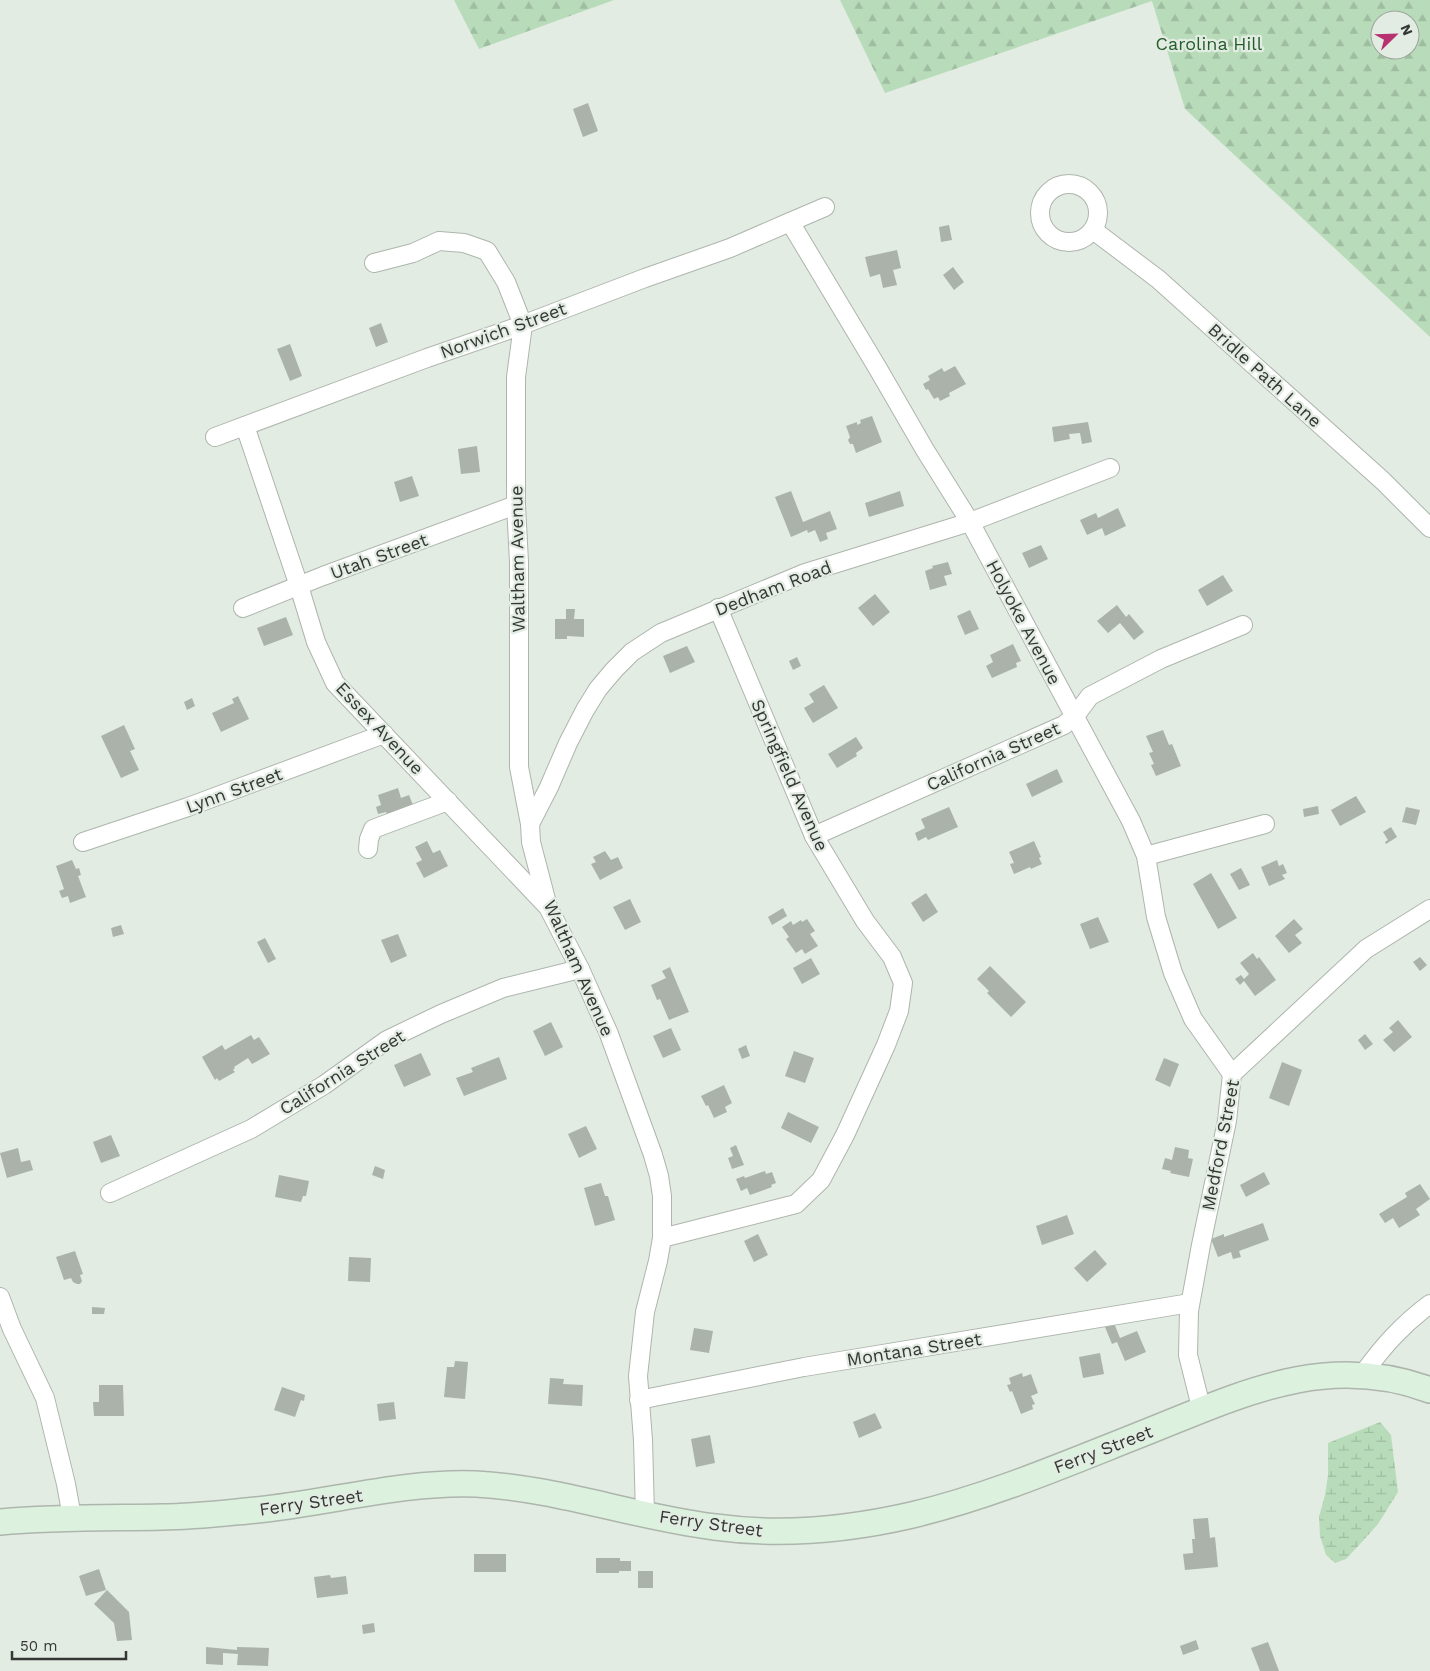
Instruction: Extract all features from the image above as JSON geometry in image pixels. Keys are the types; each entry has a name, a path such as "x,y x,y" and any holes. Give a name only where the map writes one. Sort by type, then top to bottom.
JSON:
{"main road":[{"name":"Ferry Street","path":"0,1522 72,1517 160,1518 231,1513 412,1488 471,1484 544,1492 712,1527 773,1531 829,1529 884,1520 939,1507 984,1493 1048,1471 1263,1387 1312,1376 1363,1374 1407,1382 1430,1390"}],"street":[{"path":"790,222 825,207"},
{"name":"Norwich Street","path":"215,437 730,248 790,222"},
{"name":"Holyoke Avenue","path":"790,222 925,450 970,522 1131,821 1146,856 1156,917 1173,972 1193,1019 1232,1074"},
{"name":"Bridle Path Lane","path":"1093,230 1158,279 1383,481 1430,528"},
{"path":"374,263 414,253 439,241 464,243 486,251 506,282 523,325"},
{"name":"Waltham Avenue","path":"523,325 516,377 516,505 519,562 519,767 530,824 531,842 548,907 580,969 609,1034 653,1155 662,1196 662,1238 641,1333 638,1376 643,1440 645,1514"},
{"name":"Essex Avenue","path":"245,426 316,642 335,682 548,907"},
{"name":"Dedham Road","path":"530,824 568,743 598,689 632,652 661,634 718,608 805,573 970,522 1110,468"},
{"name":"Utah Street","path":"243,608 516,505"},
{"name":"Springfield Avenue","path":"662,1238 796,1204 821,1180 845,1135 886,1045 899,1011 903,983 892,957 865,920 814,836 718,608"},
{"name":"California Street","path":"814,836 1064,725 1075,716 1090,696 1161,659 1243,625"},
{"name":"Lynn Street","path":"83,842 188,807 384,734"},
{"path":"523,788 549,787"},
{"path":"368,849 373,829 448,801"},
{"path":"1146,856 1265,824"},
{"name":"Medford Street","path":"1202,1411 1188,1355 1190,1303 1226,1128 1232,1074 1366,950 1430,909"},
{"name":"California Street","path":"110,1193 251,1129 324,1085 387,1040 432,1018 503,988 580,969"},
{"path":"0,1297 12,1329 45,1398 72,1517"},
{"name":"Montana Street","path":"639,1400 804,1367 1190,1303"},
{"path":"1363,1374 1390,1338 1430,1304"}],"green space":[{"path":"454,0 614,0 479,49"},
{"name":"Carolina Hill","path":"840,0 1430,0 1430,337 1185,109 1152,1 885,93"},
{"path":"1380,1422 1391,1435 1398,1492 1378,1524 1346,1559 1335,1563 1326,1555 1320,1536 1319,1517 1328,1475 1328,1443"}],"building":[{"path":"588,103 598,131 583,137 573,109"},
{"path":"949,225 952,240 941,242 939,227"},
{"path":"897,250 901,268 893,270 897,285 883,288 880,274 870,277 865,257"},
{"path":"953,267 964,282 954,290 943,275"},
{"path":"381,323 388,342 376,347 369,328"},
{"path":"290,344 302,376 290,381 277,349"},
{"path":"955,366 966,384 949,393 950,396 940,401 938,397 934,399 923,384 930,380 928,376 942,368 944,372"},
{"path":"872,416 882,442 856,453 853,444 850,444 848,440 850,437 846,426 857,422 857,425 861,423 860,420"},
{"path":"1088,422 1092,442 1082,444 1080,433 1069,434 1070,439 1054,442 1052,427"},
{"path":"477,446 480,472 461,474 458,449"},
{"path":"412,476 419,496 400,502 394,482"},
{"path":"791,491 803,522 830,511 837,529 826,533 828,539 820,542 815,530 808,533 807,530 791,537 775,497"},
{"path":"900,491 904,506 869,517 865,503"},
{"path":"1118,508 1126,526 1105,536 1102,528 1087,535 1080,520 1096,513 1098,518"},
{"path":"1041,545 1048,559 1029,568 1022,553"},
{"path":"948,562 952,574 944,576 947,585 930,590 925,571 933,568 932,566"},
{"path":"1223,575 1233,591 1207,606 1198,590"},
{"path":"875,594 890,612 873,626 858,608"},
{"path":"1117,605 1126,617 1129,614 1144,632 1134,640 1120,623 1108,633 1097,621"},
{"path":"566,609 575,609 574,619 584,619 584,637 567,636 567,639 555,639 555,619 566,619"},
{"path":"970,610 979,629 965,635 957,616"},
{"path":"286,617 293,635 264,646 257,628"},
{"path":"1013,644 1021,661 1016,663 1017,667 992,678 986,666 993,662 990,655"},
{"path":"687,646 695,662 670,673 663,656"},
{"path":"797,657 801,666 793,670 789,661"},
{"path":"824,685 838,708 813,723 804,708 814,702 809,694"},
{"path":"238,696 249,719 221,732 212,713 234,703 232,699"},
{"path":"192,698 195,706 187,710 184,702"},
{"path":"124,725 135,749 130,751 139,770 121,778 101,736"},
{"path":"1163,730 1169,745 1172,744 1181,766 1156,776 1151,765 1154,764 1149,753 1153,752 1146,736"},
{"path":"856,737 863,748 856,753 857,756 837,768 828,754"},
{"path":"1057,769 1063,782 1032,797 1026,784"},
{"path":"398,788 401,798 409,795 413,805 387,814 386,812 378,814 376,807 381,805 378,795"},
{"path":"1356,796 1366,812 1340,826 1331,810"},
{"path":"1318,806 1319,814 1304,817 1303,809"},
{"path":"949,807 958,827 928,840 926,837 918,841 915,833 925,828 921,819"},
{"path":"1406,807 1420,810 1416,825 1402,822"},
{"path":"1391,827 1397,837 1386,844 1385,842 1388,840 1383,832"},
{"path":"427,841 433,853 440,850 448,866 424,878 416,863 422,860 415,847"},
{"path":"1034,841 1042,864 1014,874 1010,864 1014,863 1009,852"},
{"path":"605,851 611,860 618,857 623,868 600,880 591,864 596,862 593,857"},
{"path":"72,860 76,869 79,868 81,875 78,876 86,897 70,903 68,896 62,898 59,891 64,889 56,866"},
{"path":"1277,860 1279,866 1283,864 1287,873 1282,875 1285,879 1269,886 1261,867"},
{"path":"1241,868 1250,885 1239,890 1230,874"},
{"path":"1211,873 1237,918 1218,929 1193,884"},
{"path":"926,893 938,912 923,922 911,903"},
{"path":"630,899 641,922 625,930 613,907"},
{"path":"783,908 787,916 772,925 768,917"},
{"path":"1098,917 1109,942 1090,949 1080,924"},
{"path":"807,919 815,931 810,934 818,946 805,954 802,949 796,953 786,939 789,937 782,927 791,921 793,925"},
{"path":"1294,919 1303,929 1295,935 1302,943 1289,953 1275,936"},
{"path":"121,925 124,934 113,937 111,928"},
{"path":"398,934 407,956 391,963 381,940"},
{"path":"265,938 276,959 268,963 257,942"},
{"path":"1253,953 1257,959 1259,957 1276,980 1255,996 1244,981 1240,985 1235,979 1241,975 1244,979 1249,974 1240,963"},
{"path":"1420,957 1427,965 1420,971 1413,962"},
{"path":"811,958 820,974 802,984 793,968"},
{"path":"990,966 1026,1002 1011,1017 987,993 989,991 977,979"},
{"path":"670,967 689,1012 669,1020 660,999 657,1000 651,985 666,978 662,971"},
{"path":"1398,1020 1412,1037 1394,1052 1383,1040 1393,1032 1389,1028"},
{"path":"551,1022 563,1047 545,1056 533,1031"},
{"path":"671,1028 681,1050 663,1058 653,1036"},
{"path":"1365,1034 1373,1044 1365,1050 1358,1040"},
{"path":"251,1035 254,1040 259,1037 270,1054 252,1064 248,1058 234,1067 233,1070 235,1072 219,1081 217,1078 215,1080 202,1057 222,1045 225,1050"},
{"path":"746,1045 750,1056 742,1059 738,1049"},
{"path":"794,1051 814,1058 805,1083 785,1076"},
{"path":"421,1053 431,1075 404,1087 394,1065"},
{"path":"499,1057 507,1079 464,1096 456,1078 473,1072 471,1068"},
{"path":"1164,1058 1179,1064 1170,1087 1155,1080"},
{"path":"1282,1062 1302,1070 1289,1106 1269,1098"},
{"path":"724,1085 732,1103 725,1107 727,1112 714,1118 701,1096"},
{"path":"788,1112 819,1127 811,1143 781,1128"},
{"path":"586,1126 597,1149 579,1158 568,1134"},
{"path":"111,1135 120,1156 101,1163 93,1142"},
{"path":"736,1145 744,1165 732,1169 728,1158 733,1156 730,1148"},
{"path":"1175,1147 1189,1150 1188,1158 1193,1159 1189,1177 1170,1173 1171,1171 1162,1169 1165,1158 1172,1160"},
{"path":"18,1148 21,1162 30,1160 33,1170 7,1178 0,1153"},
{"path":"375,1166 385,1170 383,1179 372,1175"},
{"path":"765,1171 766,1174 772,1172 776,1183 771,1185 772,1187 750,1195 747,1188 741,1191 736,1179"},
{"path":"1264,1172 1270,1184 1246,1197 1240,1185"},
{"path":"279,1175 309,1181 306,1196 303,1196 301,1202 275,1197"},
{"path":"601,1183 605,1196 608,1196 615,1220 595,1226 584,1188"},
{"path":"1420,1184 1430,1199 1416,1209 1420,1215 1399,1228 1393,1218 1385,1223 1379,1214 1407,1197 1405,1193"},
{"path":"1067,1215 1074,1234 1042,1245 1036,1226"},
{"path":"1263,1223 1269,1240 1239,1251 1241,1257 1233,1259 1231,1252 1218,1257 1211,1239 1224,1234 1224,1237"},
{"path":"758,1234 768,1255 754,1262 744,1241"},
{"path":"1095,1250 1107,1264 1087,1282 1074,1268"},
{"path":"75,1251 83,1274 80,1275 82,1281 80,1284 73,1282 71,1278 64,1280 56,1257"},
{"path":"349,1257 371,1258 370,1282 348,1281"},
{"path":"92,1307 105,1308 104,1314 92,1314"},
{"path":"1114,1323 1120,1338 1137,1331 1146,1352 1125,1361 1117,1342 1112,1344 1105,1327"},
{"path":"694,1328 713,1331 709,1353 690,1350"},
{"path":"1100,1353 1104,1374 1083,1378 1079,1357"},
{"path":"455,1361 468,1362 465,1399 444,1397 447,1367 454,1367"},
{"path":"1022,1373 1023,1377 1031,1374 1038,1393 1031,1396 1035,1404 1032,1405 1033,1409 1021,1414 1012,1391 1010,1392 1007,1385 1011,1384 1009,1378"},
{"path":"550,1378 564,1379 563,1384 583,1385 582,1406 548,1404"},
{"path":"99,1385 123,1385 124,1416 94,1416 93,1402 99,1402"},
{"path":"282,1387 305,1395 304,1401 301,1400 295,1417 274,1410"},
{"path":"394,1402 396,1419 379,1421 377,1404"},
{"path":"875,1413 882,1428 859,1438 853,1422"},
{"path":"710,1435 715,1463 696,1467 691,1439"},
{"path":"1208,1518 1210,1538 1215,1537 1218,1567 1185,1570 1183,1554 1193,1553 1192,1539 1195,1539 1193,1519"},
{"path":"474,1554 506,1554 506,1572 474,1572"},
{"path":"596,1558 620,1558 620,1561 631,1561 631,1571 596,1573"},
{"path":"99,1569 106,1590 86,1596 79,1576"},
{"path":"638,1571 653,1571 653,1588 638,1588"},
{"path":"330,1575 331,1578 346,1576 348,1594 317,1598 314,1577"},
{"path":"107,1590 129,1612 132,1640 117,1641 114,1623 94,1604"},
{"path":"374,1623 375,1632 363,1634 362,1625"},
{"path":"1196,1640 1199,1649 1183,1655 1180,1646"},
{"path":"1268,1642 1279,1671 1260,1671 1251,1648"},
{"path":"206,1647 237,1650 237,1647 269,1648 268,1666 237,1665 238,1654 223,1653 223,1665 206,1664"}]}
